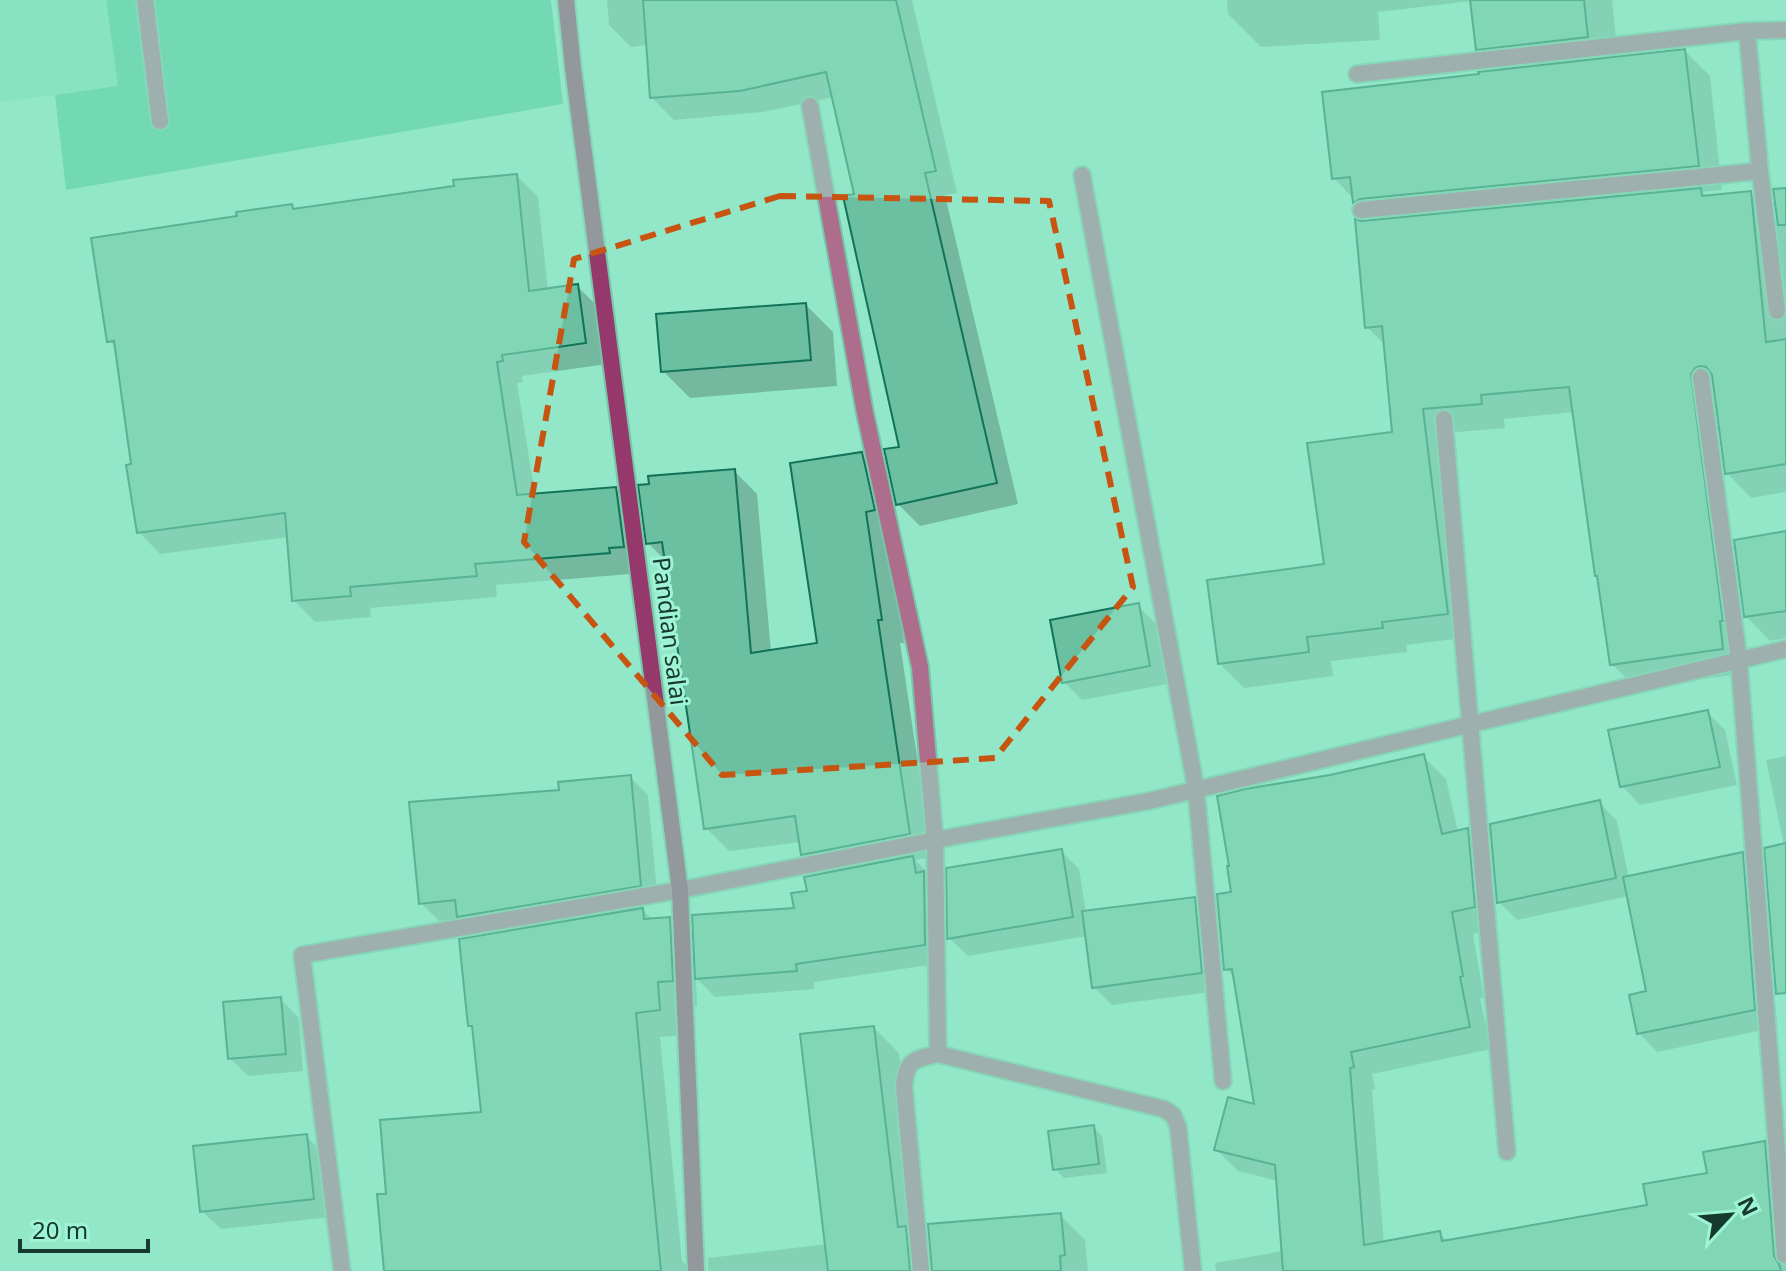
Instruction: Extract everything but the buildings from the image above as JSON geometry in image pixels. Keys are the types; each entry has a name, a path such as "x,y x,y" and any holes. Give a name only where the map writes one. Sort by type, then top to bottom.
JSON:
{"street":[{"path":"145,0 160,121"},
{"name":"Pandian salai","path":"566,0 680,890 696,1271"},
{"path":"1357,74 1747,31 1786,30"},
{"path":"1747,31 1777,311"},
{"path":"810,106 865,413 920,667 935,840 938,1054"},
{"path":"1361,210 1760,171"},
{"path":"1082,175 1196,789 1223,1081"},
{"path":"1701,377 1739,661 1785,1255"},
{"path":"1444,419 1507,1152"},
{"path":"342,1271 302,955 680,890 1149,801 1786,649"},
{"path":"921,1271 905,1071 916,1059 938,1054 1164,1109 1173,1115 1178,1126 1193,1271"}],"highlighted area":[{"path":"780,196 1049,201 1133,587 995,758 722,775 524,542 574,259"}],"shaded area":[{"path":"0,0 106,0 118,87 0,102"},
{"path":"106,0 551,0 563,104 66,190 55,95 118,86"}]}
